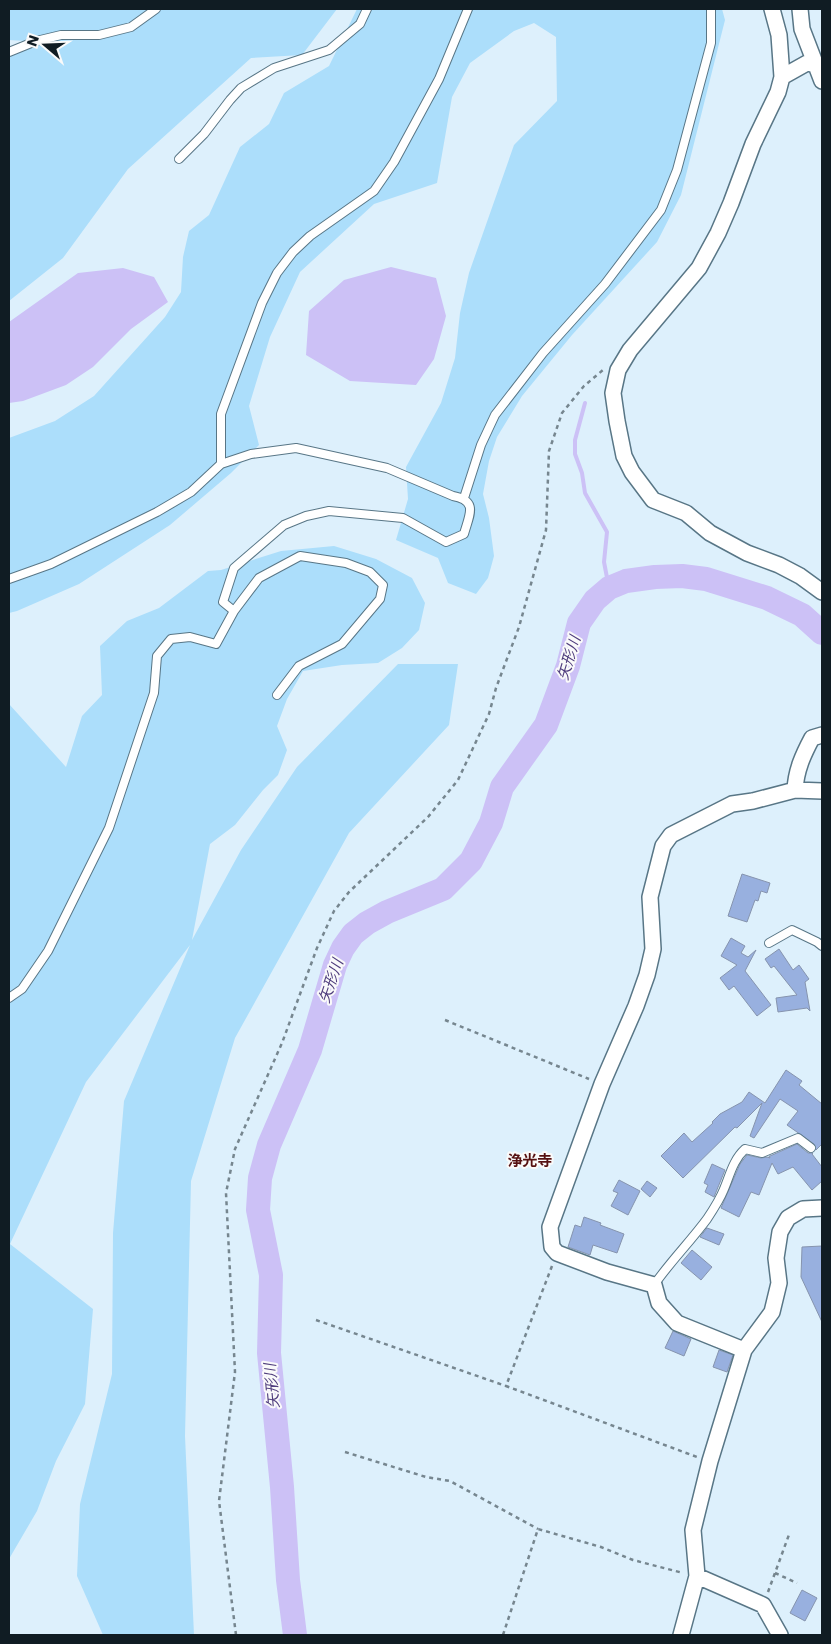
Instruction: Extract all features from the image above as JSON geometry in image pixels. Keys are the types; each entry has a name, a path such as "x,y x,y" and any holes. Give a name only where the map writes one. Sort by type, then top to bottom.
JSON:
{"street":[{"path":"772,9 779,35 782,77 778,92 753,144 725,218 699,268 630,350 618,370 613,393 624,456 632,472 653,500 686,513 710,533 747,553 800,576 822,592"},
{"path":"800,9 802,29 822,81"},
{"path":"782,77 807,63 816,65"},
{"path":"795,790 800,762 812,738 822,735"},
{"path":"744,1350 677,1323 659,1304 654,1285 607,1272 557,1253 552,1246 550,1227 602,1084 636,1006 647,975 653,949 650,897 663,846 671,835 732,804 753,802 795,790 822,791"},
{"path":"681,1635 697,1576 693,1530 710,1462 744,1350 772,1312 779,1283 776,1258 780,1232 788,1218 803,1209 822,1208"},
{"path":"697,1576 763,1605 780,1635"}],"lane":[{"path":"9,52 36,41 61,35 99,35 131,27 156,9"},
{"path":"179,159 204,134 241,88 274,68 329,50 360,24 366,9"},
{"path":"221,464 221,414 259,310 277,273 293,252 310,236 374,191 394,162 439,79 468,9"},
{"path":"464,498 481,445 496,415 543,353 604,284 661,210 677,170 711,43 711,9"},
{"path":"9,579 51,564 158,512 191,492 221,464 251,454 296,448 387,468 453,496 464,498 468,502 470,509 464,534 446,542 403,518 329,511 306,516 284,525 234,568 222,602 234,611"},
{"path":"9,998 22,989 48,951 109,828 154,693 157,656 171,640 190,637 216,644 234,611 259,578 300,556 346,563 370,572 382,585 380,600 342,644 299,666 277,696"},
{"path":"769,943 792,930 822,946"},
{"path":"654,1285 706,1219 724,1189 728,1176 739,1155 745,1149 762,1153 798,1138 810,1148"}],"path":[{"path":"236,1635 219,1501 235,1372 226,1193 235,1150 282,1043 317,948 334,911 349,892 428,817 458,780 489,714 496,688 522,618 546,530 549,451 562,413 584,386 603,370 618,370"},
{"path":"445,1020 602,1084"},
{"path":"506,1386 557,1253"},
{"path":"316,1320 506,1386 710,1462"},
{"path":"345,1452 426,1477 450,1481 538,1529 601,1546 633,1560 697,1576"},
{"path":"503,1635 538,1529"},
{"path":"763,1605 790,1532"},
{"path":"775,1573 797,1583"}],"shaded area":[{"path":"9,9 337,9 302,55 251,58 128,169 63,258 9,301 9,56 42,42 9,40"},
{"path":"357,9 722,9 725,20 681,195 657,242 572,335 522,396 497,437 489,461 483,494 489,518 494,556 488,578 476,594 448,583 438,558 396,540 408,499 406,467 441,403 455,358 460,313 469,273 514,145 557,101 556,37 534,23 514,31 470,63 452,97 437,183 374,204 300,272 270,337 249,406 259,445 231,473 170,525 79,584 9,613 9,438 55,421 94,396 165,317 181,292 183,257 189,231 209,215 240,147 269,124 284,93 329,66"},
{"path":"391,267 436,278 446,316 434,359 416,385 350,381 306,355 309,311 344,280"},
{"path":"123,268 154,277 168,302 131,329 93,367 66,385 23,401 9,403 9,322 78,273"},
{"path":"334,546 376,559 412,578 425,603 419,630 402,648 378,663 342,665 303,671 287,699 277,726 287,750 278,775 263,790 235,825 210,844 192,940 241,850 297,767 398,664 458,664 449,725 349,833 235,1038 191,1181 185,1436 194,1635 103,1635 77,1576 80,1504 112,1374 113,1233 124,1101 190,945 86,1082 10,1244 93,1309 85,1404 56,1461 37,1511 9,1559 9,704 66,767 82,716 102,695 100,646 127,621 159,608 208,571 221,570 281,551"}],"building":[{"path":"742,874 770,883 767,893 761,891 758,901 755,900 747,922 728,916"},
{"path":"731,938 745,946 741,953 748,957 756,950 745,971 771,1005 757,1016 734,986 729,990 720,978 737,965 721,956"},
{"path":"779,949 793,970 799,965 809,979 805,982 810,1011 807,1008 778,1012 776,998 797,995 774,966 771,968 765,959"},
{"path":"786,1070 802,1081 799,1085 822,1104 822,1144 816,1150 814,1144 787,1125 798,1111 780,1099 754,1138 750,1136 762,1103 683,1178 661,1156 684,1133 692,1142 720,1114 742,1102 749,1092 765,1103"},
{"path":"797,1144 808,1153 813,1153 822,1167 822,1181 812,1190 793,1167 778,1174 772,1163 759,1195 751,1192 739,1217 721,1208 740,1164 747,1155 770,1158 769,1156"},
{"path":"712,1164 725,1170 714,1197 705,1192 708,1185 704,1183"},
{"path":"619,1180 640,1191 628,1215 611,1206 618,1193 613,1191"},
{"path":"647,1181 657,1188 650,1197 641,1189"},
{"path":"584,1217 624,1234 617,1253 593,1245 590,1255 568,1247 575,1225 581,1227"},
{"path":"707,1228 724,1234 719,1245 700,1237"},
{"path":"822,1246 822,1322 801,1277 802,1247"},
{"path":"692,1250 712,1267 701,1280 681,1263"},
{"path":"673,1331 691,1339 684,1356 665,1348"},
{"path":"719,1350 733,1355 727,1372 713,1367"},
{"path":"802,1590 817,1598 805,1621 790,1613"}],"waterway":[{"path":"585,403 575,440 575,454 582,473 585,493 607,532 604,562 609,588"},
{"name":"矢形川","path":"295,1635 288,1580 282,1487 269,1353 271,1275 258,1210 260,1178 269,1145 310,1050 335,965 343,948 353,934 367,923 387,912 443,889 471,861 491,823 502,787 546,725 568,666 579,623 595,600 609,588 626,581 655,577 682,576 706,579 767,598 802,615 822,633"}],"district":[{"name":"浄光寺","path":"530,1161"}]}
